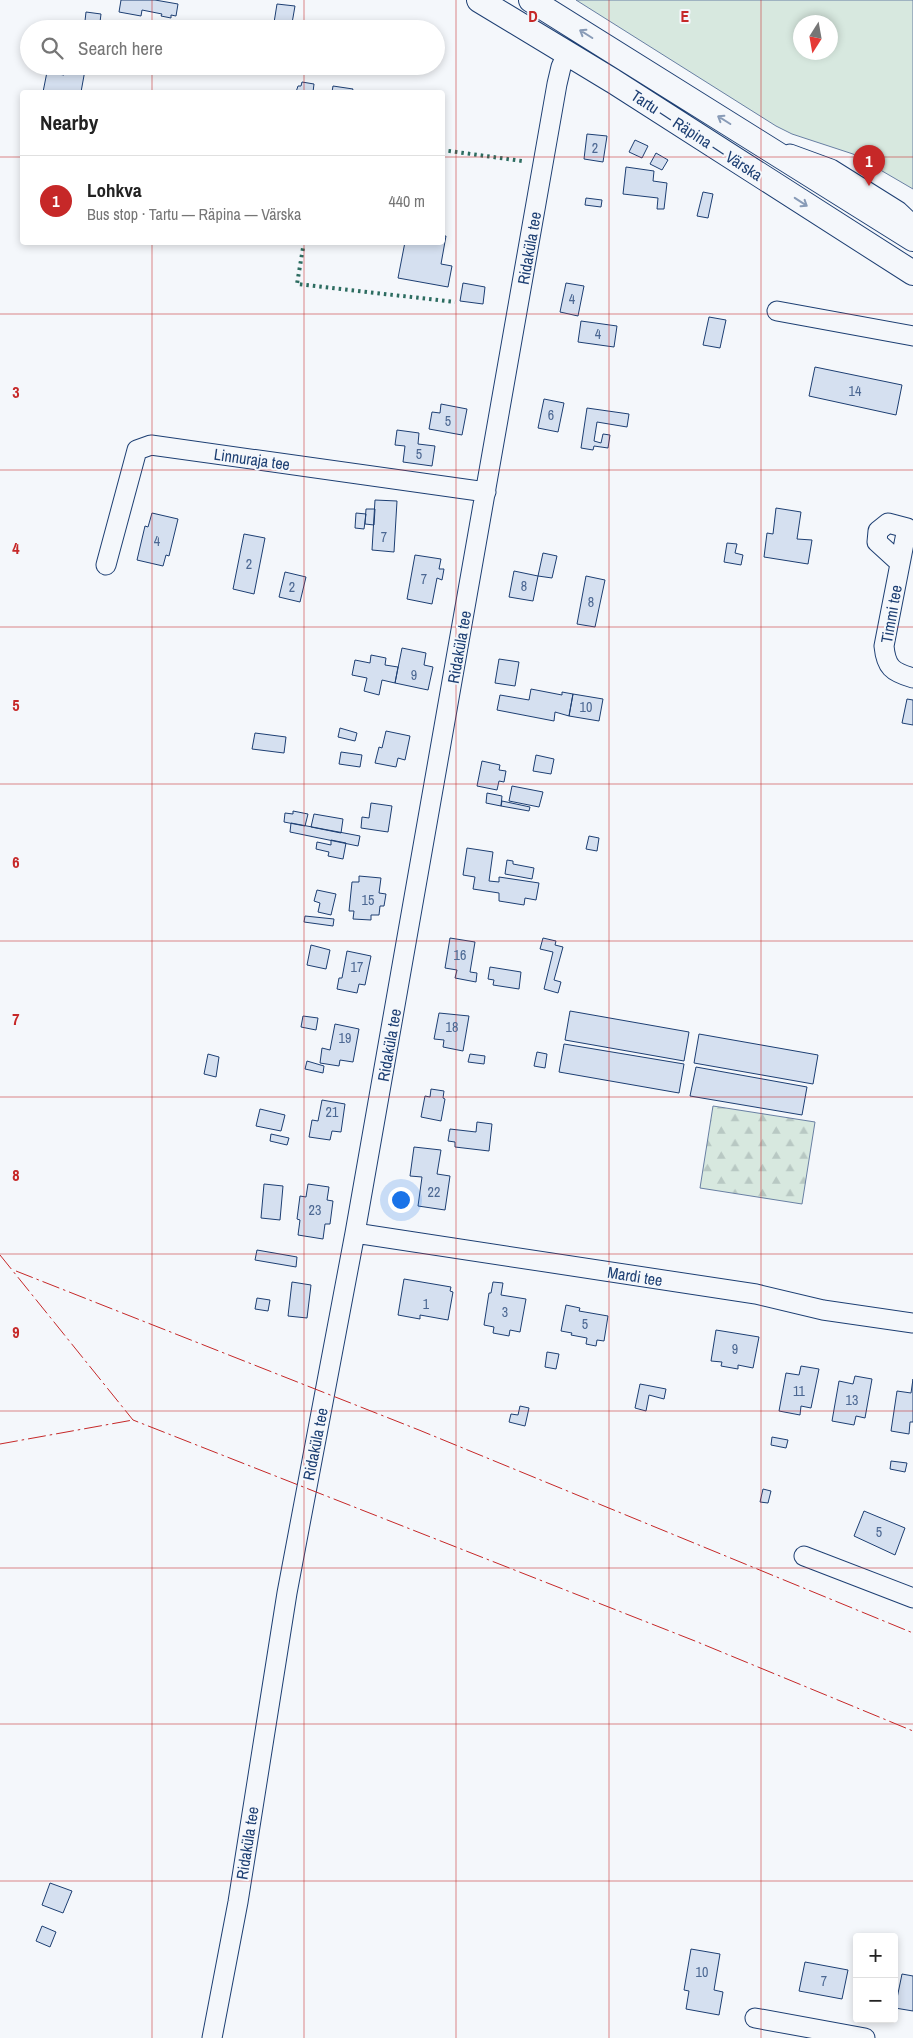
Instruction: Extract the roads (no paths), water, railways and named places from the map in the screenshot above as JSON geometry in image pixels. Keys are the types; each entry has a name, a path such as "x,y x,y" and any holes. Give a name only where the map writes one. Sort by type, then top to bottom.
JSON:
{"main road":[{"name":"Tartu — Räpina — Värska","path":"479,0 913,273"},
{"name":"Tartu — Räpina — Värska","path":"532,0 913,239"}],"street":[{"name":"Ridaküla tee","path":"212,2038 238,1902 287,1593 355,1232 557,84 561,67 567,54"},
{"path":"758,142 831,169 898,211 913,225"},
{"path":"777,311 913,336"},
{"name":"Linnuraja tee","path":"106,565 137,450 151,445 486,492"},
{"name":"Timmi tee","path":"900,563 884,646 885,660 894,671 913,678"},
{"name":"Mardi tee","path":"355,1232 756,1294 823,1310 913,1323"},
{"path":"804,1556 913,1598"},
{"path":"755,2018 864,2038"}],"place":[{"name":"Lohkva","path":"869,186"}]}
